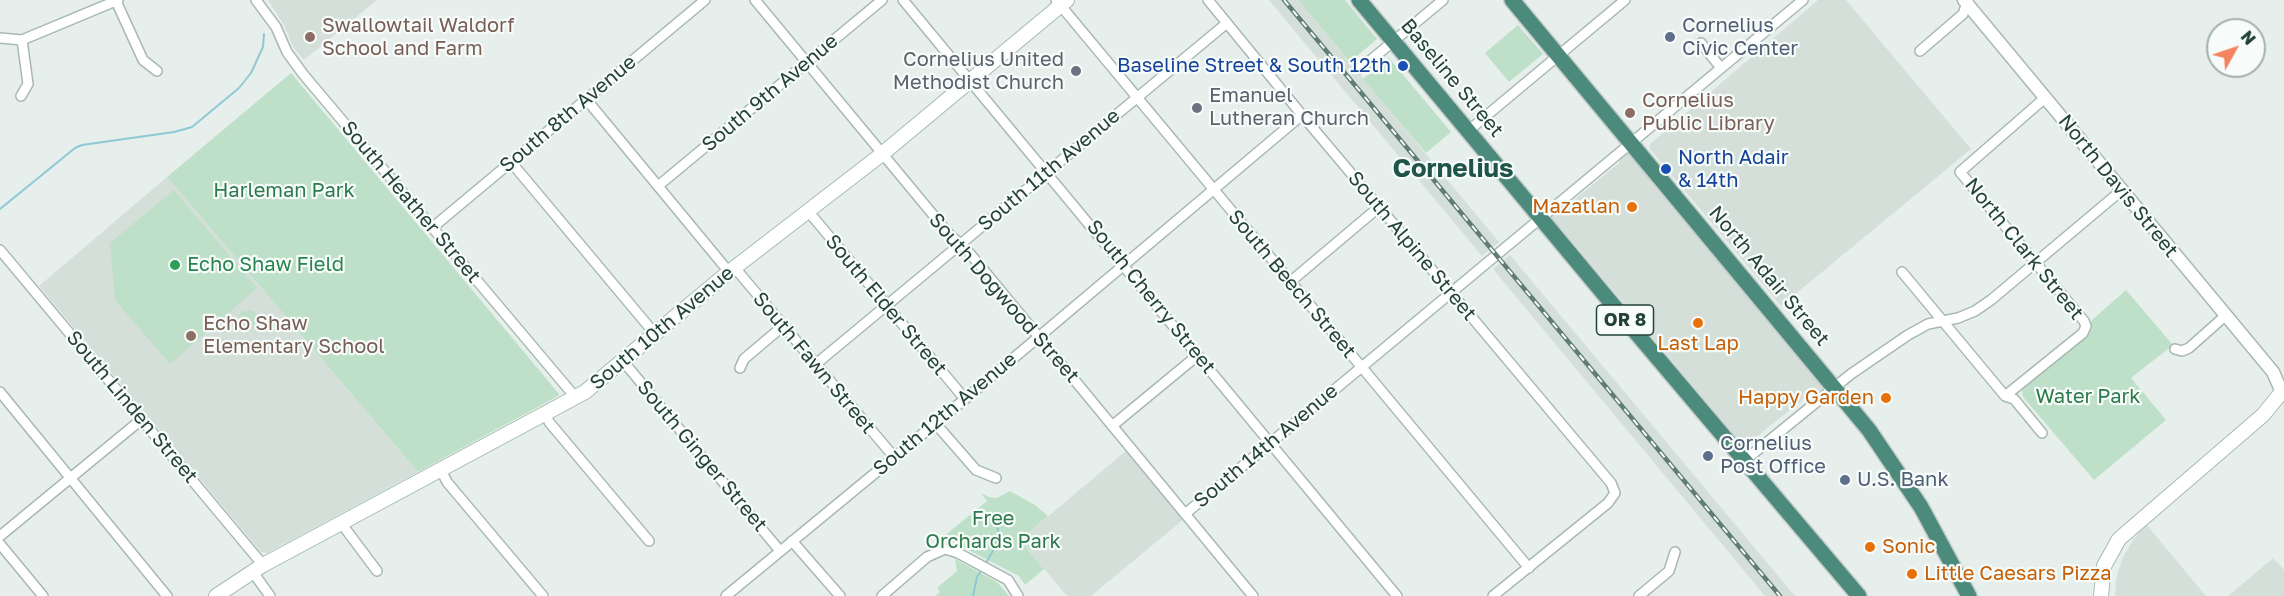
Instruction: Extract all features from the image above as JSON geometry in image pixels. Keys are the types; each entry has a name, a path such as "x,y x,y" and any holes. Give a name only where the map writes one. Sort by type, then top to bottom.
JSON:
{"highway":[{"name":"Baseline Street","path":"1359,0 1859,596"},
{"name":"North Adair Street","path":"1512,0 1835,387 1906,483 1944,547 1969,596"}],"main road":[{"name":"South 10th Avenue","path":"216,596 258,568 576,398 732,270 882,154 1061,2"},
{"path":"2101,596 2104,566 2115,543 2263,415 2282,390"}],"street":[{"path":"0,38 22,40 117,0 143,60 157,71"},
{"name":"South Heather Street","path":"256,0 276,27 287,52 303,74 576,398"},
{"name":"South 8th Avenue","path":"432,228 705,0"},
{"name":"South Dogwood Street","path":"755,0 1253,596"},
{"name":"South 9th Avenue","path":"658,186 882,0"},
{"name":"South Cherry Street","path":"903,0 1397,596"},
{"name":"South Alpine Street","path":"1208,0 1611,483 1615,493 1608,502 1529,568"},
{"path":"1360,69 1443,0"},
{"path":"1468,131 1625,0"},
{"name":"South 14th Avenue","path":"1185,514 1803,0"},
{"path":"1920,51 1963,14 1966,1"},
{"name":"North Davis Street","path":"1966,1 2225,316 2282,390"},
{"name":"South Beech Street","path":"1061,2 1137,97 1529,568"},
{"name":"South 11th Avenue","path":"816,364 1227,23"},
{"path":"21,96 28,84 22,40"},
{"path":"1701,43 1721,68"},
{"name":"North Clark Street","path":"2005,396 2083,333 2086,326 2036,262 1960,172 2046,98"},
{"name":"South Fawn Street","path":"586,99 658,186 783,326 894,457"},
{"name":"South 12th Avenue","path":"726,596 965,399 1302,115"},
{"path":"511,162 655,334"},
{"path":"1744,461 1835,387 1908,334 1928,324 1958,318 1975,311 1991,300 2122,190"},
{"path":"1290,282 1379,207"},
{"name":"South Elder Street","path":"808,211 965,399"},
{"name":"South Linden Street","path":"0,250 142,419 258,568 270,596"},
{"path":"1902,272 2005,396 2014,399 2042,433"},
{"path":"2175,349 2182,351 2189,348 2225,316"},
{"path":"740,368 752,352 783,326"},
{"path":"1112,426 1198,355"},
{"name":"South Ginger Street","path":"623,361 780,550"},
{"path":"0,393 167,596"},
{"path":"546,414 549,422 649,541"},
{"path":"0,536 142,419"},
{"path":"935,423 971,466 979,473 996,478"},
{"path":"441,470 447,483 543,596"},
{"path":"341,524 377,571"},
{"path":"792,541 840,596"},
{"path":"0,544 44,596"},
{"path":"882,596 927,557 939,550 952,550 990,569 1008,580 1018,596"},
{"path":"1639,596 1669,571 1675,552"},
{"path":"1493,596 1529,568"}],"shaded area":[{"name":"Swallowtail Waldorf School and Farm","path":"268,0 377,0 304,60 293,47 285,27"},
{"path":"1269,0 1298,0 1499,242 1482,256"},
{"path":"1818,0 1846,0 1971,149 1781,306 1650,149 1650,144"},
{"path":"1629,152 1823,383 1822,389 1817,393 1811,393 1745,446 1740,446 1736,437 1562,229 1556,227 1551,221 1552,215 1562,210"},
{"name":"Echo Shaw Elementary School","path":"167,177 418,472 267,553 261,552 39,286"},
{"path":"1510,255 1795,596 1765,596 1493,269"},
{"path":"1127,450 1184,519 1091,596 1067,596 1020,540"},
{"path":"2146,524 2206,596 2115,596 2116,580 2122,559"},
{"path":"2273,558 2284,570 2284,596 2228,596"}],"green space":[{"path":"1298,0 1345,0 1377,39 1350,62"},
{"path":"1518,25 1543,54 1509,82 1485,53"},
{"path":"1389,58 1451,132 1426,153 1363,79"},
{"name":"Harleman Park","path":"291,73 559,394 558,396 418,472 167,177"},
{"name":"Echo Shaw Field","path":"174,190 257,288 170,364 115,300 110,243"},
{"name":"Water Park","path":"2126,290 2173,345 2131,378 2166,420 2094,480 2023,397 2022,391 2024,385 2090,327 2092,320"},
{"path":"252,310 261,319 258,325 250,329 238,318 241,312"},
{"name":"Free Orchards Park","path":"1010,491 1035,505 1048,516 1020,540 1044,569 1025,585 1019,576 943,537 987,501 981,493 997,498"},
{"name":"Free Orchards Park","path":"955,559 997,582 1009,596 935,596 940,592 937,588 957,571"}],"waterway":[{"path":"0,209 75,148 82,145 174,132 192,127 239,88 251,73 263,47 264,34"},
{"path":"986,563 995,547 999,533 993,513"},
{"path":"973,596 977,577 983,568"}],"railway":[{"path":"1284,0 1780,596"}],"place":[{"name":"Swallowtail Waldorf School and Farm","path":"310,37"},
{"name":"Cornelius Civic Center","path":"1670,37"},
{"name":"Baseline Street & South 12th","path":"1403,66"},
{"name":"Cornelius United Methodist Church","path":"1076,71"},
{"name":"Emanuel Lutheran Church","path":"1197,108"},
{"name":"Cornelius Public Library","path":"1630,113"},
{"name":"North Adair & 14th","path":"1666,169"},
{"name":"Mazatlan","path":"1632,207"},
{"name":"Echo Shaw Field","path":"175,265"},
{"name":"Last Lap","path":"1698,323"},
{"name":"Echo Shaw Elementary School","path":"191,336"},
{"name":"Happy Garden","path":"1886,398"},
{"name":"Cornelius Post Office","path":"1708,456"},
{"name":"U.S. Bank","path":"1845,480"},
{"name":"Sonic","path":"1870,547"},
{"name":"Little Caesars Pizza","path":"1912,574"}],"district":[{"name":"Cornelius","path":"1453,169"}]}
